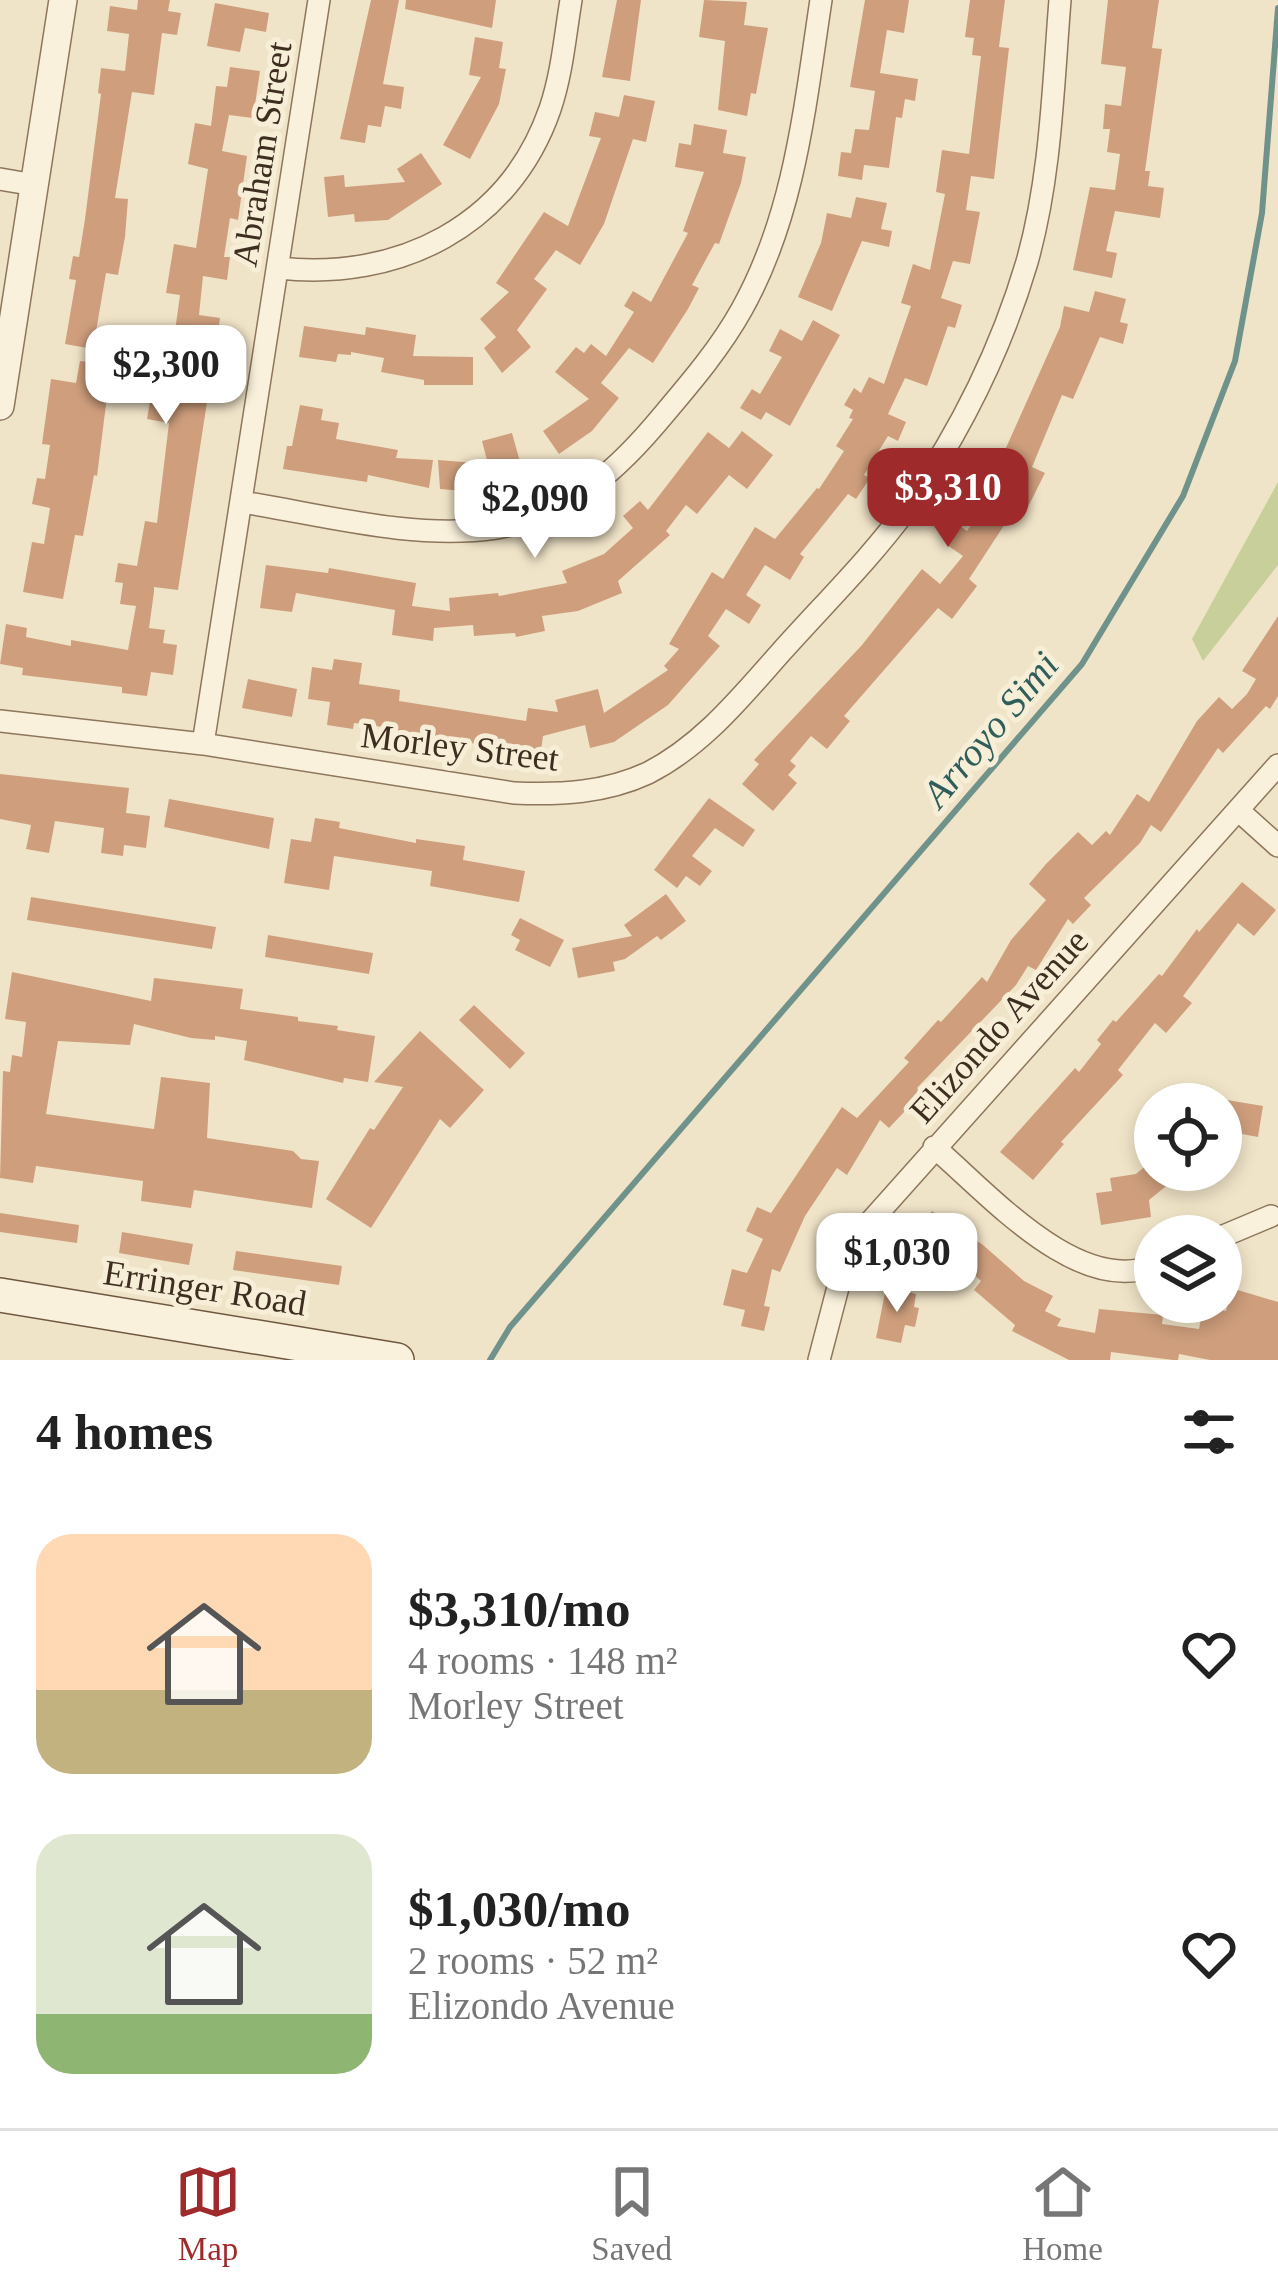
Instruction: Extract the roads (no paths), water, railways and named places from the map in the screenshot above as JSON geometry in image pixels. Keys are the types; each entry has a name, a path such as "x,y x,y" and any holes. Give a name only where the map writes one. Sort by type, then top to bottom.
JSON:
{"main road":[{"name":"Erringer Road","path":"0,1295 397,1360"}],"street":[{"path":"0,406 63,0"},
{"name":"Abraham Street","path":"203,744 319,0"},
{"path":"279,268 353,269 387,263 428,247 490,203 517,172 551,108 571,0"},
{"path":"242,502 419,530 465,532 539,516 603,479 710,360 743,307 770,248 796,162 821,0"},
{"name":"Morley Street","path":"0,722 203,744 514,793 556,795 600,789 645,774 683,753 717,723 907,508 961,424 999,343 1028,260 1046,171 1060,0"},
{"path":"0,179 35,185"},
{"name":"Elizondo Avenue","path":"819,1360 842,1272 871,1221 1278,765"},
{"path":"1238,810 1278,846"},
{"path":"934,1147 1052,1248 1084,1266 1134,1271"},
{"path":"1242,1228 1271,1216"}],"waterway":[{"name":"Arroyo Simi","path":"490,1360 510,1327 1082,664 1183,496 1235,361 1262,213 1278,8"}]}
